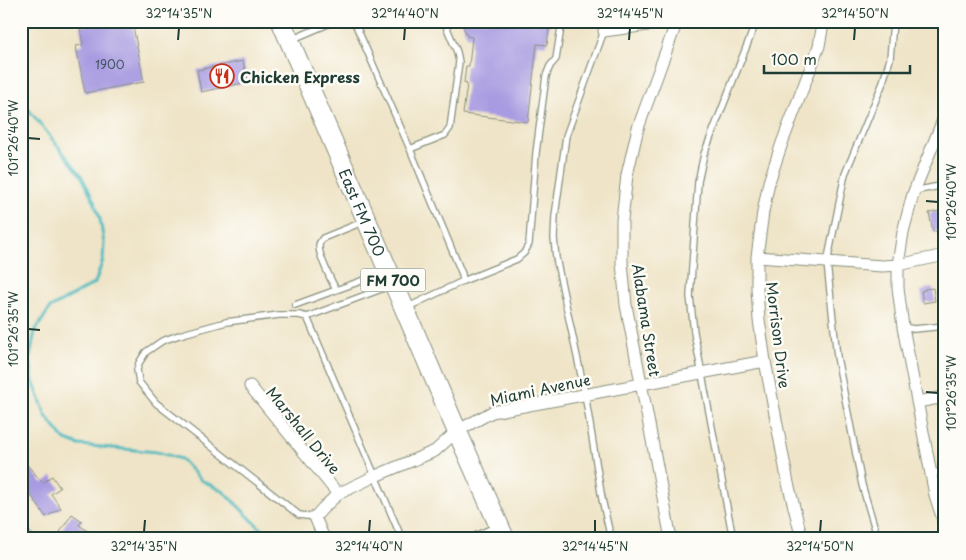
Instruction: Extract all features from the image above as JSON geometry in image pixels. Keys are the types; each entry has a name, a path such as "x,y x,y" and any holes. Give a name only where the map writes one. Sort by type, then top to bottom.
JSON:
{"main road":[{"name":"East FM 700","path":"281,21 502,532"}],"street":[{"path":"604,26 677,21"},
{"name":"Alabama Street","path":"671,539 626,305 622,263 622,220 627,175 638,128 677,21"},
{"name":"Morrison Drive","path":"802,539 788,483 765,361 756,288 757,258 763,212 770,182 782,143 819,46 822,21"},
{"path":"945,115 914,191 902,232 898,265 898,288 903,327 935,495 945,526"},
{"path":"757,258 882,266 898,265 945,255"},
{"name":"Miami Avenue","path":"338,494 435,451 457,431 492,412 765,361"},
{"name":"Marshall Drive","path":"250,386 338,494 315,517"},
{"path":"917,402 945,397"},
{"path":"315,517 326,539"},
{"path":"21,531 28,539"}],"lane":[{"path":"290,41 335,21"},
{"path":"354,21 410,149 462,274 463,281"},
{"path":"410,149 445,135 450,128 458,62 457,52 444,21"},
{"path":"405,309 463,281 517,259 524,253 528,244 536,153 546,76 550,66 556,59 562,21"},
{"path":"734,539 694,332 690,296 698,182 704,154 753,30 752,21"},
{"path":"878,539 862,486 837,357 827,262 845,174 882,85 890,59 893,21"},
{"path":"604,26 566,136 555,216 554,238 556,258 585,394 602,499 611,539"},
{"path":"914,191 945,185"},
{"path":"336,290 321,255 320,242 323,238 367,221"},
{"path":"295,305 336,290 391,277"},
{"path":"315,517 299,515 156,403 139,382 137,370 139,363 146,352 162,341 179,334 235,321 279,315 307,317 391,277"},
{"path":"307,317 402,539"},
{"path":"903,327 914,329 945,326"},
{"path":"931,473 945,470"},
{"path":"469,539 502,532"}],"building":[{"path":"105,21 132,21 144,82 85,93 76,46 83,45 80,26"},
{"path":"461,21 550,21 547,45 537,44 528,122 463,114 467,84 464,83 466,66 469,66 472,37 467,36"},
{"name":"Chicken Express","path":"243,61 248,82 201,92 197,70"},
{"path":"945,210 945,230 933,232 929,213"},
{"path":"933,288 935,301 923,303 921,291"},
{"path":"21,458 43,483 52,476 60,488 51,494 61,508 46,517 21,481"},
{"path":"72,514 82,521 79,525 99,539 70,539 60,532"}],"waterway":[{"path":"21,100 81,175 94,201 100,219 104,243 103,260 95,283 50,308 35,331 30,357 33,381 46,416 64,439 79,445 157,452 181,459 201,480 224,492 271,539"}],"place":[{"name":"Chicken Express","path":"222,76"}]}
